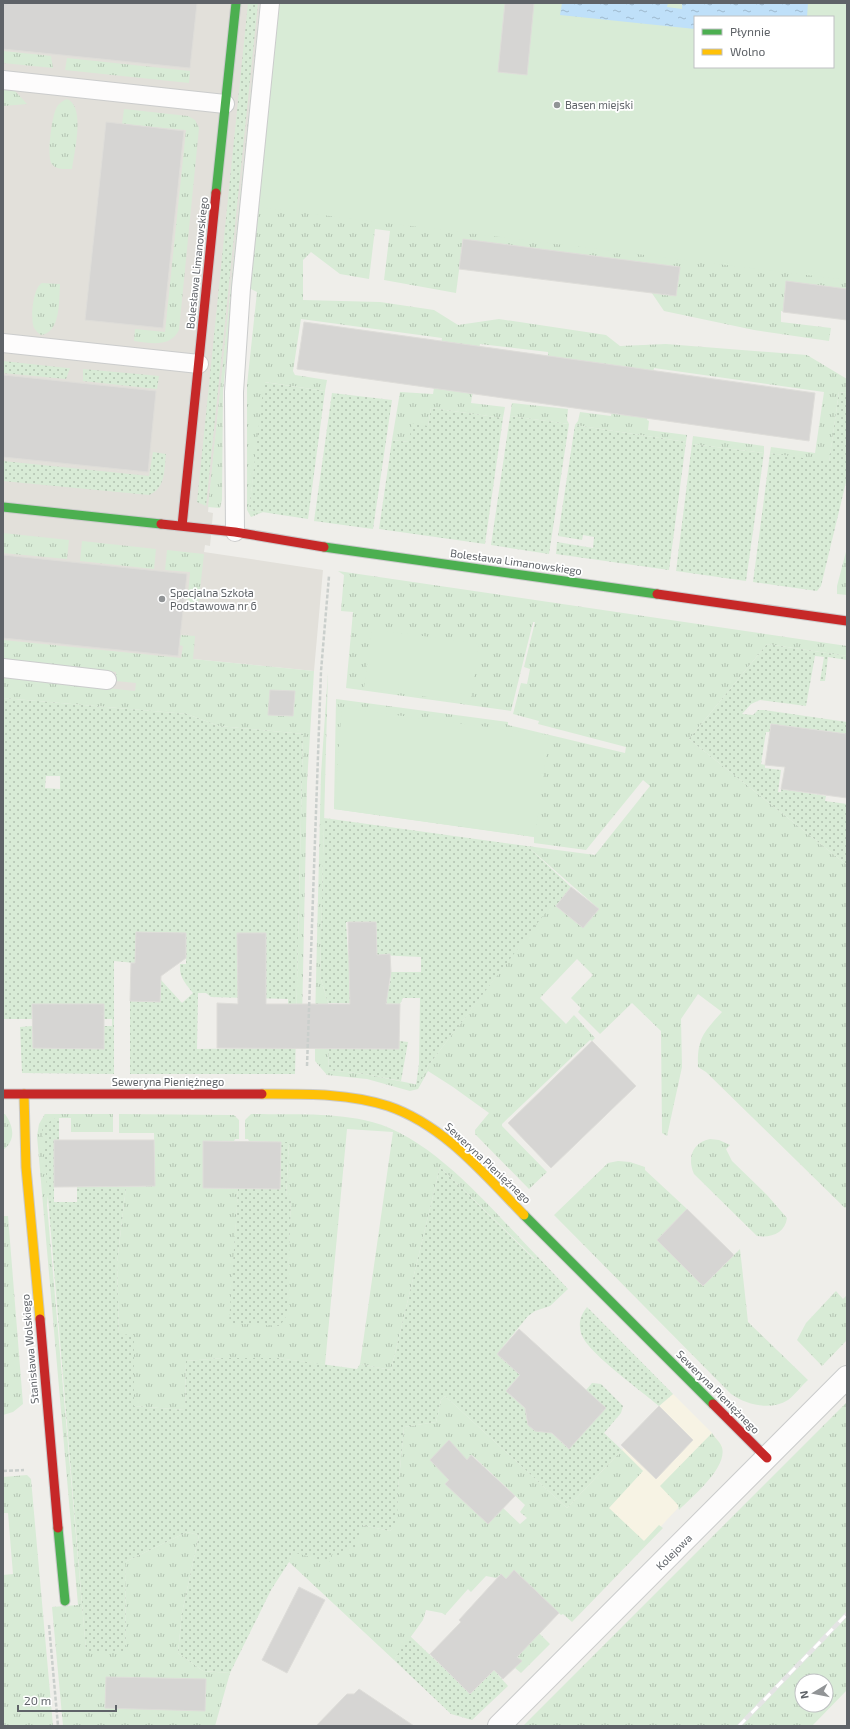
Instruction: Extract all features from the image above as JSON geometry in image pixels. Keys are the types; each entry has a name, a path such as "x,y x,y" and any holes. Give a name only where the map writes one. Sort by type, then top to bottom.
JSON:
{"street":[{"name":"Bolesława Limanowskiego","path":"182,526 236,3"},
{"name":"Bolesława Limanowskiego","path":"3,507 235,532 331,548 847,621"},
{"name":"Seweryna Pieniężnego","path":"3,1094 306,1094 356,1098 389,1105 402,1110 422,1121 460,1150 767,1458"},
{"name":"Stanisława Wolskiego","path":"24,1094 26,1167 65,1600"},
{"name":"Kolejowa","path":"499,1726 847,1377"}],"lane":[{"path":"235,532 234,392 241,288 270,3"},
{"path":"3,80 226,104"},
{"path":"3,343 199,364"},
{"path":"3,668 107,680"}],"path":[{"path":"307,1070 320,672 331,548"},
{"path":"3,1471 29,1470"}],"shaded area":[{"path":"3,3 260,3 208,512 213,513 210,546 205,545 204,552 323,570 314,671 193,659 190,705 3,698"},
{"path":"673,1394 712,1433 722,1446 678,1508 626,1564 567,1508 622,1450 659,1406"}],"green space":[{"path":"248,3 258,3 206,506 197,502"},
{"path":"260,3 263,3 223,391 222,500 220,508 208,507"},
{"name":"Basen miejski","path":"277,3 847,3 847,280 257,207"},
{"path":"847,3 847,320 781,311 781,322 831,328 829,341 754,330 664,311 641,277 463,240 456,293 384,280 390,231 375,229 369,279 340,274 311,252 303,260 303,300 380,302 434,310 458,325 499,319 606,335 620,346 666,344 807,355 847,379 847,393 839,392 829,463 770,453 771,447 815,453 824,392 654,368 647,420 649,421 648,430 687,435 686,442 575,425 578,421 580,412 611,416 618,366 548,356 548,352 480,344 471,403 505,407 503,418 431,408 428,426 409,442 392,440 400,392 433,394 442,338 301,319 293,371 295,375 327,380 325,391 265,382 249,510 263,512 251,517 247,510 247,385 257,292 251,289 250,282 257,207 694,67 834,68 834,16"},
{"path":"3,51 51,56 53,68 3,63"},
{"path":"67,58 190,71 189,83 65,70"},
{"path":"3,89 15,91 27,104 3,106"},
{"path":"67,99 73,104 76,111 77,131 72,169 61,169 54,166 50,160 50,137 54,113 59,104"},
{"path":"124,109 188,116 195,120 199,128 179,330 171,340 160,343 134,341 135,329 165,332 186,130 122,124"},
{"path":"42,283 60,284 59,306 56,322 48,333 41,335 34,328 32,311 36,290"},
{"path":"3,361 70,368 66,379 3,373"},
{"path":"83,369 159,376 157,389 83,381"},
{"path":"264,382 325,391 308,519 249,510"},
{"path":"839,392 847,393 847,478 821,586 817,591 753,582 770,453 829,462"},
{"path":"332,393 392,400 373,529 314,521"},
{"path":"512,403 568,409 567,420 569,424 510,416"},
{"path":"431,408 503,418 485,544 379,529 392,440 409,442 412,423 428,426"},
{"path":"510,416 569,424 549,554 491,545"},
{"path":"575,425 686,442 669,570 556,554 557,542 593,548 594,537 583,535 582,540 558,536"},
{"path":"693,436 764,446 764,453 692,444"},
{"path":"692,444 764,453 746,581 676,571"},
{"path":"153,452 166,454 163,478 159,488 149,495 3,481 3,461 149,476"},
{"path":"3,533 69,540 67,559 3,553"},
{"path":"82,541 156,549 154,569 80,561"},
{"path":"847,548 847,595 837,594 837,586"},
{"path":"167,550 204,554 198,607 187,606 190,572 165,570"},
{"path":"338,571 847,646 847,656 767,644 689,739 847,865 847,1206 845,1208 706,1072 698,1067 700,1042 706,1031 722,1012 698,994 681,1019 682,1067 667,1136 662,1133 661,1031 632,1003 600,1034 578,1012 581,1008 571,998 593,975 577,959 540,998 566,1024 574,1015 595,1038 592,1041 590,1040 502,1124 502,1126 547,1172 529,1189 475,1134 475,1130 489,1113 428,1071 418,1089 410,1091 367,1079 327,1075 315,1061 315,1038 329,1049 328,1070 365,1074 419,1085 428,1066 552,903 583,928 599,909 527,846 595,855 650,786 643,780 586,850 534,843 534,837 334,809 336,699 508,722 508,725 625,753 626,747 538,724 539,721 513,714 521,683 527,684 530,669 524,667 535,622 533,622 511,711 346,688 353,612 341,611 344,575"},
{"path":"372,629 479,644 470,703 364,688"},
{"path":"180,635 195,636 193,659 314,671 307,783 302,1021 296,1026 303,734 219,726 187,714 3,698 3,677 135,691 136,683 116,681 116,672 3,661 3,640 181,658 183,646 179,645"},
{"path":"767,644 847,656 847,660 828,657 825,681 820,681 824,657 815,656 806,706 760,700 751,704 742,714 753,715 758,710 764,710 847,722 847,734 770,724 770,732 766,732 761,764 765,765 765,768 781,770 778,792 781,792 781,789 826,796 825,801 847,804 847,865 689,739"},
{"path":"328,672 320,976 328,1003 327,1027 315,1021 321,774"},
{"path":"3,698 187,714 219,726 303,734 296,1026 288,1026 288,999 211,997 206,993 198,993 197,1049 288,1048 296,1033 295,1074 130,1074 130,1001 160,1002 161,980 182,1003 193,993 183,980 180,973 180,964 186,964 186,934 137,932 135,963 114,961 114,1074 22,1073 20,1027 32,1026 33,1048 104,1049 104,1026 112,1026 112,1019 104,1019 104,1004 32,1004 32,1019 3,1019","holes":["46,776 60,776 60,789 45,788"]},
{"path":"342,708 549,735 535,837 334,809"},
{"path":"324,818 527,846 571,887 556,906 552,904 428,1066 419,1085 416,1085 419,1064 420,998 403,998 400,1004 328,1003 320,976","holes":["346,922 376,922 377,955 421,957 421,972 391,972 390,985 366,986 364,955 348,955"]},
{"path":"399,1041 408,1042 401,1081 365,1074 328,1070 329,1049 399,1049"},
{"path":"3,1114 5,1114 12,1128 12,1138 3,1150"},
{"path":"45,1114 113,1114 113,1132 71,1132 71,1118 56,1118 47,1205 86,1650 126,1651 125,1562 187,1532 199,1535 182,1613 178,1653 203,1671 230,1673 215,1726 63,1726 52,1607 78,1605 37,1136 39,1124"},
{"path":"119,1114 234,1115 239,1120 239,1139 235,1139 234,1141 203,1141 203,1188 238,1189 230,1323 287,1298 291,1197 286,1197 289,1143 249,1141 248,1139 245,1139 245,1120 251,1114 328,1115 372,1122 395,1131 418,1143 461,1178 537,1256 535,1259 440,1167 391,1370 360,1364 393,1132 347,1129 325,1365 278,1358 223,1358 186,1361 185,1410 134,1406 134,1335 119,1335 117,1263 126,1187 155,1186 154,1133 119,1133"},
{"path":"56,1118 59,1118 59,1140 54,1140 54,1202 77,1202 77,1187 126,1187 117,1263 119,1335 134,1334 134,1406 185,1410 186,1361 223,1358 278,1358 357,1369 360,1364 391,1370 440,1167 534,1259 537,1256 568,1289 550,1306 535,1311 528,1316 497,1354 520,1375 506,1391 530,1413 526,1416 531,1428 536,1431 544,1432 547,1429 569,1449 586,1390 592,1383 601,1384 623,1406 621,1413 604,1433 622,1450 567,1508 445,1396 441,1400 436,1422 404,1427 398,1490 397,1525 390,1531 362,1525 355,1548 343,1550 341,1557 332,1554 329,1562 292,1552 289,1562 271,1590 230,1673 203,1671 178,1653 182,1613 199,1535 187,1532 125,1562 126,1651 86,1651 42,1126"},
{"path":"710,1139 719,1140 730,1145 726,1149 732,1161 767,1195 787,1218 781,1231 773,1235 757,1236 694,1174 691,1162 693,1152 699,1144"},
{"path":"281,1142 289,1142 286,1197 291,1197 287,1315 280,1326 229,1323 238,1189 280,1189"},
{"path":"618,1161 630,1162 645,1167 645,1170 687,1209 657,1240 703,1286 740,1249 748,1322 808,1380 788,1400 766,1406 751,1404 731,1394 554,1215 608,1163"},
{"path":"3,1216 8,1216 23,1404 13,1412 3,1415"},
{"path":"836,1291 843,1299 847,1295 847,1340 822,1366 797,1340 806,1323"},
{"path":"587,1307 673,1394 659,1406 603,1360 585,1341 581,1333 580,1322"},
{"path":"445,1396 567,1508 622,1450 643,1471 609,1508 644,1541 659,1525 663,1528 572,1622 563,1614 561,1615 514,1570 506,1579 501,1574 496,1578 486,1576 471,1592 468,1589 445,1615 426,1610 423,1620 394,1660 289,1562 292,1551 332,1554 343,1550 362,1525 390,1531 396,1525 404,1427 436,1422 441,1400","holes":["472,1455 525,1505 520,1512 527,1518 520,1524 503,1508 488,1524 445,1484"]},
{"path":"847,1402 847,1690 834,1703 834,1673 794,1673 794,1713 825,1713 812,1726 523,1726"},
{"path":"712,1433 721,1445 723,1453 720,1462 716,1471 709,1480 679,1510 678,1505 660,1486"},
{"path":"27,1475 31,1479 53,1726 3,1726 3,1575 13,1574 8,1513 3,1513 3,1477"},
{"path":"535,1629 550,1644 521,1673 515,1668 521,1661 512,1652"},
{"path":"410,1636 470,1693 494,1670 508,1686 472,1720 451,1714 394,1660"}],"water":[{"path":"562,3 668,3 667,7 682,9 682,3 808,3 807,16 694,16 694,29 560,15"}],"building":[{"path":"3,3 197,3 190,68 3,49"},
{"path":"505,3 534,3 527,75 498,72"},
{"path":"106,122 184,131 163,328 85,320"},
{"path":"463,239 680,267 676,296 459,269"},
{"path":"786,281 847,289 847,320 783,312"},
{"path":"304,322 815,393 809,441 297,369"},
{"path":"3,375 156,391 148,472 3,457"},
{"path":"3,555 187,574 178,656 3,638"},
{"path":"270,690 295,691 293,716 268,715"},
{"path":"771,724 847,734 847,798 781,789 785,767 765,765"},
{"path":"571,887 599,909 583,928 556,906"},
{"path":"348,922 376,922 377,955 390,954 391,972 386,1004 400,1004 399,1049 217,1048 217,1003 238,1004 237,933 266,933 266,1004 350,1004"},
{"path":"136,932 186,933 186,958 161,976 160,1002 130,1001 131,963 135,963"},
{"path":"32,1004 104,1004 104,1049 33,1048"},
{"path":"592,1041 636,1086 551,1168 508,1123"},
{"path":"54,1140 154,1140 155,1186 54,1187"},
{"path":"203,1141 281,1142 280,1189 203,1188"},
{"path":"687,1209 734,1255 703,1286 657,1240"},
{"path":"519,1329 606,1408 569,1449 552,1433 535,1431 528,1425 525,1408 506,1391 520,1375 497,1354"},
{"path":"659,1406 693,1440 656,1479 621,1445"},
{"path":"449,1440 467,1460 471,1455 515,1496 488,1524 445,1484 449,1480 430,1460"},
{"path":"514,1570 559,1613 517,1657 522,1661 503,1679 494,1670 470,1694 430,1654 461,1622 459,1620 501,1574 506,1579"},
{"path":"299,1587 325,1600 287,1673 262,1660"},
{"path":"106,1677 206,1679 205,1711 105,1708"},
{"path":"359,1689 414,1726 316,1726 347,1694 354,1694"}],"railway":[{"path":"739,1726 847,1614"}],"traffic: fast":[{"path":"216,193 236,3"},
{"path":"3,507 161,524"},
{"path":"324,547 657,594"},
{"path":"524,1215 713,1404"},
{"path":"58,1528 65,1601"}],"traffic: slow":[{"path":"24,1094 26,1167 40,1319"},
{"path":"262,1094 342,1096 388,1106 408,1114 427,1125 462,1152 524,1215"}],"traffic: jam":[{"path":"182,526 216,193"},
{"path":"161,524 235,532 324,547"},
{"path":"657,594 847,621"},
{"path":"3,1094 262,1094"},
{"path":"40,1319 58,1528"},
{"path":"713,1404 767,1458"}],"place":[{"name":"Basen miejski","path":"557,105"},
{"name":"Specjalna Szkoła Podstawowa nr 6","path":"162,599"}]}
